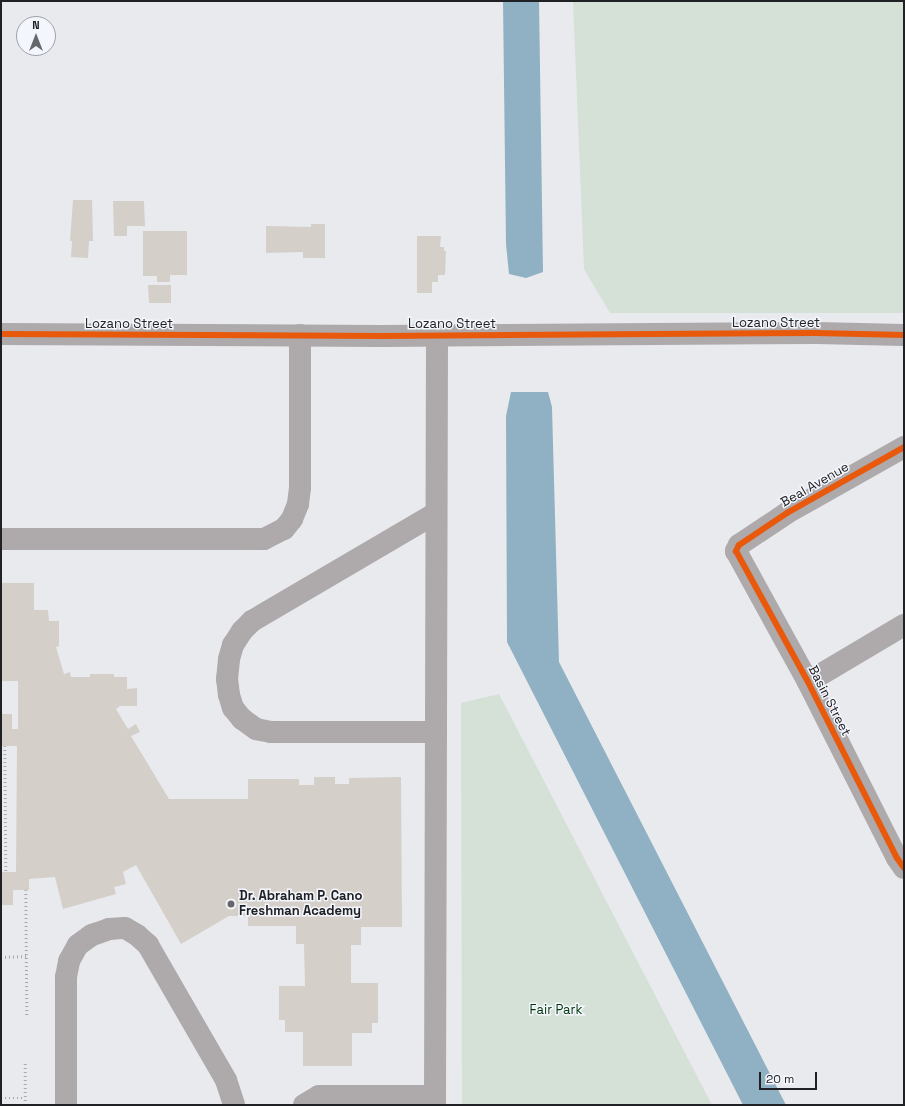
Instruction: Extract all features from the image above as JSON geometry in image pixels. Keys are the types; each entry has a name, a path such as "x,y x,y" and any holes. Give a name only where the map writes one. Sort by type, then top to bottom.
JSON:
{"street":[{"name":"Lozano Street","path":"1,334 437,336 808,333 904,335"},
{"path":"1,539 264,539 284,529 292,519 298,504 300,488 300,336"},
{"path":"304,1105 319,1096 435,1101 437,336"},
{"name":"Beal Avenue","path":"739,544 787,513 904,447"},
{"path":"436,513 252,621 242,631 233,645 229,659 227,679 229,695 233,708 242,719 256,729 271,732 436,732"},
{"name":"Basin Street","path":"739,544 736,551 808,682 897,858 904,868"},
{"path":"808,682 904,625"},
{"path":"66,1105 66,976 69,961 78,945 92,935 109,929 124,928 137,934 148,945 226,1080 234,1105"}],"path":[{"path":"5,746 6,872"},
{"path":"26,890 27,1015"},
{"path":"1,957 27,956"},
{"path":"25,1062 25,1105"},
{"path":"1,1098 25,1098"}],"green space":[{"path":"573,1 904,1 904,313 610,313 584,269"},
{"name":"Fair Park","path":"499,694 712,1105 462,1105 461,703"}],"water":[{"path":"503,1 539,1 543,272 526,278 509,274 506,244"},
{"path":"511,392 548,392 552,407 559,662 786,1105 743,1105 507,642 506,416"}],"building":[{"path":"73,200 92,200 93,241 89,241 88,258 71,257 72,241 70,241"},
{"path":"113,201 144,201 145,226 127,226 127,236 114,236"},
{"path":"311,224 325,224 325,258 303,258 303,252 266,253 266,226 311,227"},
{"path":"143,231 187,231 187,275 170,275 170,282 157,282 157,276 143,276"},
{"path":"417,236 441,236 440,247 444,247 444,251 446,251 445,275 438,275 438,282 432,282 432,293 417,293"},
{"path":"148,285 171,285 171,303 149,303"},
{"path":"1,583 34,583 34,610 48,610 49,621 59,621 59,646 56,647 64,674 70,672 71,677 90,677 90,674 114,674 114,677 127,677 127,689 137,688 137,706 120,706 116,709 128,729 136,724 140,732 131,736 169,799 248,799 248,779 299,779 299,785 314,785 314,777 335,777 335,784 349,784 349,778 401,777 402,927 361,927 361,945 351,945 351,983 378,983 378,1023 372,1023 372,1033 352,1033 352,1066 303,1066 303,1032 285,1032 285,1020 279,1020 279,986 305,986 304,944 296,944 296,926 248,926 248,916 229,916 181,944 136,865 123,872 126,884 114,887 116,894 63,909 55,877 29,879 29,890 13,890 13,905 1,905 1,872 16,872 17,746 1,746 1,714 12,714 12,729 18,729 18,681 1,681"}],"cycle path":[{"path":"1,334 381,336 816,333 904,335"},
{"path":"904,447 787,513 739,545 736,551 808,682 897,858 904,868"}],"place":[{"name":"Dr. Abraham P. Cano Freshman Academy","path":"231,904"}]}
